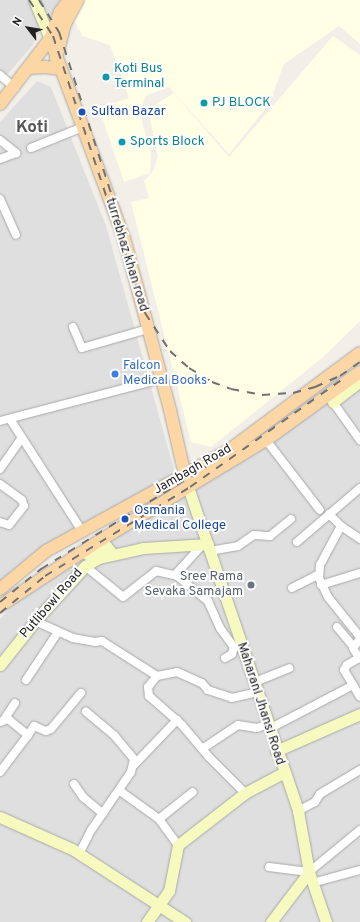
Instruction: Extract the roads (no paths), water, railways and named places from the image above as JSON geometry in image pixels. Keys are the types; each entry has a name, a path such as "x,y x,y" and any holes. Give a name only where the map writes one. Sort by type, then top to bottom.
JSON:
{"main road":[{"path":"0,104 14,88 50,39 60,12 69,0"},
{"path":"28,68 45,67 58,64 65,24 78,0"},
{"name":"turrebhaz khan road","path":"50,39 58,64 124,238 185,475"},
{"name":"Jambagh Road","path":"0,589 46,552 228,451 321,385 360,353"},
{"name":"Jambagh Road","path":"0,606 123,527 266,440 330,399 360,372"},
{"path":"103,520 114,521 123,527"}],"street":[{"path":"34,0 50,39"},
{"path":"0,75 14,88"},
{"path":"31,148 83,127"},
{"path":"0,140 16,153 0,159"},
{"path":"0,199 16,235"},
{"path":"74,327 82,348 148,329"},
{"path":"0,421 161,379"},
{"path":"360,381 330,399 360,440"},
{"path":"10,419 82,531"},
{"path":"0,469 22,438"},
{"path":"266,440 320,510"},
{"path":"0,484 22,500 24,506 9,525 0,522"},
{"name":"Maharani Jhansi Road","path":"188,487 256,687 283,773 298,811 311,878 326,922"},
{"path":"297,542 360,488"},
{"path":"329,514 341,526 360,539"},
{"path":"175,575 207,546 238,546 254,535 270,536 291,519"},
{"path":"341,526 320,565 319,574 321,585 360,638 353,646"},
{"path":"71,560 106,546 113,554"},
{"name":"Putlibowl Road","path":"0,665 35,621 84,566 99,558 143,548 207,546"},
{"path":"84,566 123,598 156,571 175,575 208,600 220,628 234,647 232,654 225,658"},
{"path":"321,585 360,573"},
{"path":"292,588 319,574"},
{"path":"35,621 58,632 95,642 102,641 157,676"},
{"path":"336,626 353,646 359,660 344,668 360,698"},
{"path":"26,680 58,632"},
{"path":"245,793 202,749 177,720 147,693 148,687 157,676 177,672 202,683 208,690 232,698 256,687 289,668"},
{"path":"202,749 238,725 257,728 268,726 353,685"},
{"path":"0,772 34,726 46,731 51,729 81,693"},
{"path":"14,704 2,720 28,734"},
{"path":"86,712 100,722 131,753 134,759 133,766"},
{"path":"276,752 360,714"},
{"path":"79,854 103,814 120,791 133,766 177,720"},
{"path":"298,811 315,802 320,794 360,770"},
{"path":"147,922 159,906 168,890 178,845 245,793 283,773"},
{"path":"74,784 83,797 103,814"},
{"path":"120,791 159,819 178,845"},
{"path":"159,819 193,792"},
{"path":"0,817 79,854 185,922"},
{"path":"271,922 311,878 360,830"},
{"path":"268,867 311,878 360,870"}],"railway":[{"path":"29,0 53,36 145,313 170,351 189,368 212,382 231,389 262,395 293,393 315,387 340,376 360,362"},
{"path":"39,0 59,32 115,205"},
{"path":"0,613 45,576 190,487 341,380"},
{"path":"0,602 41,569 231,451"}],"place":[{"name":"Koti Bus Terminal","path":"106,77"},
{"name":"PJ BLOCK","path":"204,103"},
{"name":"Sultan Bazar","path":"82,112"},
{"name":"Sports Block","path":"122,142"},
{"name":"Falcon Medical Books","path":"115,374"},
{"name":"Osmania Medical College","path":"125,519"},
{"name":"Sree Rama Sevaka Samajam","path":"251,585"}],"district":[{"name":"Koti","path":"32,129"}]}
